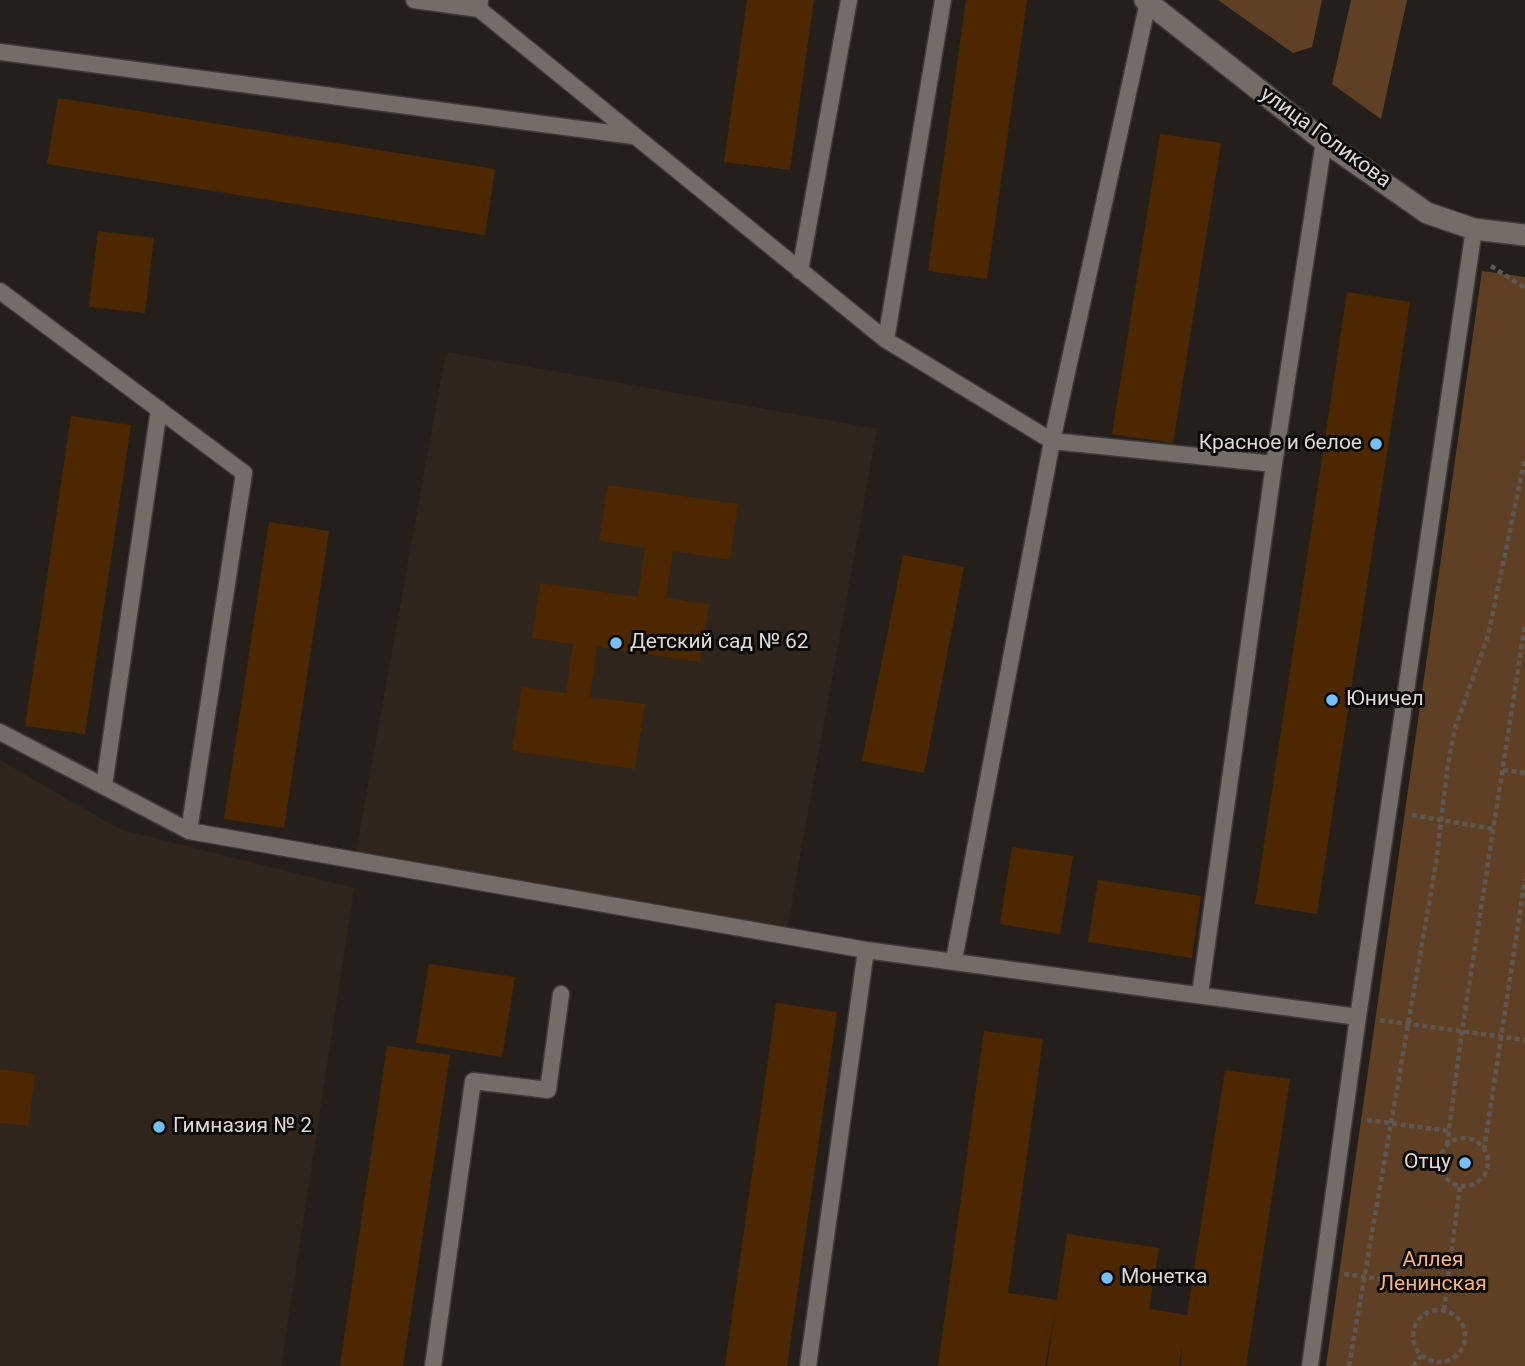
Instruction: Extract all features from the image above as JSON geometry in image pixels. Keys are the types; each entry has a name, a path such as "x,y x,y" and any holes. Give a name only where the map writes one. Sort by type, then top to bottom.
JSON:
{"street":[{"name":"улица Голикова","path":"1146,1 1324,141 1427,213 1474,229 1525,235"}],"lane":[{"path":"414,0 480,4 636,136 886,340 1052,441 1274,464"},
{"path":"800,271 849,0"},
{"path":"886,340 943,0"},
{"path":"954,961 1052,441 1146,1"},
{"path":"0,52 636,136"},
{"path":"1200,994 1274,464 1324,141"},
{"path":"1310,1366 1358,1017 1474,229"},
{"path":"0,290 244,473 189,831"},
{"path":"104,786 159,409"},
{"path":"0,732 189,831 866,950 1358,1017"},
{"path":"808,1366 866,950"},
{"path":"433,1366 473,1081 548,1090 561,994"}],"path":[{"path":"1470,253 1525,288"},
{"path":"1349,1366 1436,863 1455,728 1488,636 1525,458"},
{"path":"1525,624 1447,1145 1441,1155 1441,1170 1450,1182 1460,1186 1472,1185 1484,1176 1488,1161 1485,1150 1525,878"},
{"path":"1503,770 1525,773"},
{"path":"1388,811 1493,829"},
{"path":"1358,1017 1525,1040"},
{"path":"1344,1117 1449,1131"},
{"path":"1447,1145 1467,1138 1485,1150"},
{"path":"1444,1310 1460,1186"},
{"path":"1323,1271 1447,1288"},
{"path":"1444,1310 1459,1319 1465,1336 1460,1352 1450,1359 1434,1364 1421,1356 1413,1342 1412,1333 1415,1325 1427,1312 1444,1310"},
{"path":"1413,1366 1421,1356"},
{"path":"1450,1359 1452,1366"}],"shaded area":[{"name":"Детский сад № 62","path":"446,352 877,429 786,934 355,857"},
{"name":"Гимназия № 2","path":"0,760 119,829 354,888 281,1366 0,1366"}],"green space":[{"path":"1218,0 1322,0 1312,47 1293,53"},
{"path":"1351,0 1407,0 1381,119 1332,84"},
{"name":"Аллея Ленинская","path":"1482,271 1525,277 1525,1366 1326,1366"}],"building":[{"path":"747,0 814,0 790,170 724,162"},
{"path":"966,0 1027,0 987,279 928,271"},
{"path":"58,98 495,169 485,235 47,164"},
{"path":"1160,134 1221,143 1173,443 1112,434"},
{"path":"98,231 154,238 145,313 89,307"},
{"path":"1347,292 1410,302 1317,914 1255,904"},
{"path":"71,416 131,425 85,734 25,726"},
{"path":"608,485 738,504 730,560 673,551 666,598 709,604 700,662 597,647 590,697 645,704 635,769 512,751 522,687 566,693 573,644 532,638 540,583 638,597 645,548 599,541"},
{"path":"269,522 329,531 284,828 224,819"},
{"path":"903,555 964,567 924,773 862,761"},
{"path":"1012,847 1073,856 1060,934 1000,924"},
{"path":"1098,880 1201,896 1192,958 1088,942"},
{"path":"429,964 515,977 502,1057 416,1043"},
{"path":"776,1003 837,1012 787,1366 725,1366"},
{"path":"984,1031 1043,1039 1008,1293 1057,1300 1067,1234 1159,1248 1149,1309 1187,1315 1225,1070 1290,1079 1246,1366 1181,1366 1182,1346 1179,1366 1047,1366 1055,1310 1045,1366 938,1366"},
{"path":"387,1046 450,1055 403,1366 340,1366"},
{"path":"0,1069 35,1074 28,1126 0,1123"}],"place":[{"name":"Красное и белое","path":"1376,444"},
{"name":"Детский сад № 62","path":"616,643"},
{"name":"Юничел","path":"1332,700"},
{"name":"Гимназия № 2","path":"159,1127"},
{"name":"Отцу","path":"1465,1163"},
{"name":"Монетка","path":"1107,1278"}]}
